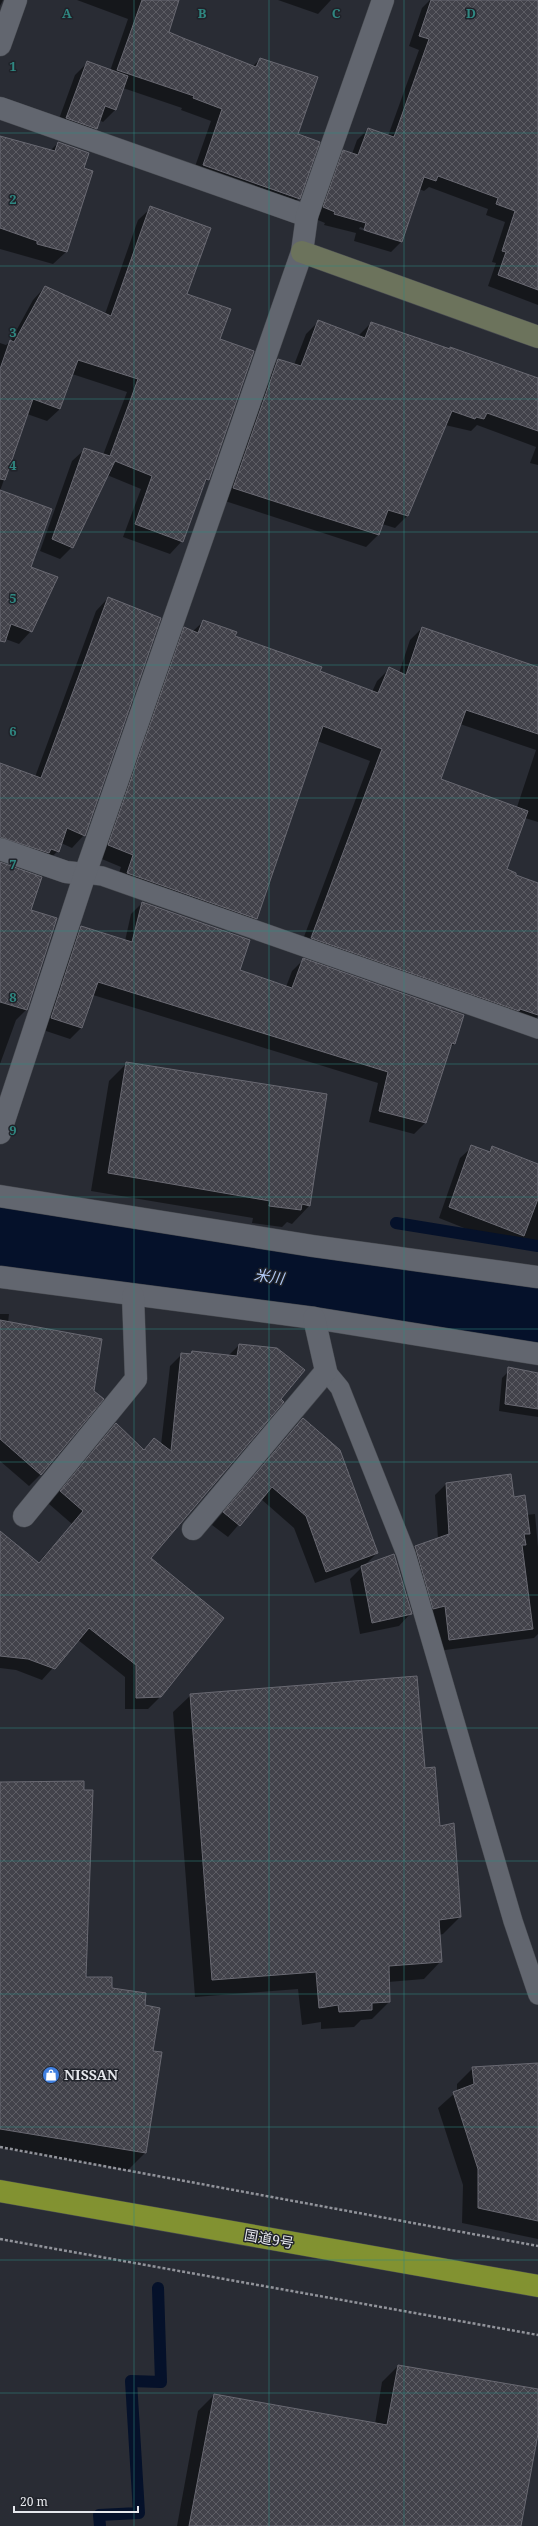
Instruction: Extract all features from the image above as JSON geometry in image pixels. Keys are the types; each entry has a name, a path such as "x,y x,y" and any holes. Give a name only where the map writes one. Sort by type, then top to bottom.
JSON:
{"highway":[{"name":"国道9号","path":"0,2191 538,2286"}],"street":[{"path":"0,45 16,0"},
{"path":"0,1133 85,874 302,252 308,216 383,0"},
{"path":"0,108 308,216"},
{"path":"302,252 538,337"},
{"path":"0,849 66,872 85,874"},
{"path":"0,1196 313,1246 538,1277"},
{"path":"0,1277 133,1296 314,1318 538,1354"},
{"path":"24,1516 136,1379 133,1296"},
{"path":"193,1529 326,1371 314,1318"}],"lane":[{"path":"85,874 102,876 538,1029"},
{"path":"326,1371 340,1388 406,1554 513,1921 538,1995"}],"path":[{"path":"0,2147 538,2246"},
{"path":"0,2239 538,2335"}],"building":[{"path":"142,0 179,0 169,32 256,67 260,58 318,77 298,134 320,142 300,199 203,165 222,109 193,98 194,96 117,70"},
{"path":"431,0 538,0 538,290 498,275 506,252 502,251 515,211 496,204 498,198 438,176 436,181 424,177 402,242 364,230 366,223 334,214 335,212 323,207 343,150 358,155 368,128 394,137 429,39 419,36"},
{"path":"87,61 128,76 116,110 105,106 97,129 66,118"},
{"path":"0,136 55,151 58,142 89,153 84,168 93,171 67,252 37,244 37,241 0,228"},
{"path":"150,206 211,228 187,294 231,309 220,339 254,351 209,480 206,479 183,542 135,524 152,476 115,461 73,548 52,539 84,448 110,456 138,379 78,360 60,409 33,399 5,480 0,479 0,369 10,340 14,342 45,286 111,316"},
{"path":"318,320 365,338 371,322 450,349 450,347 538,378 538,431 487,413 484,419 476,417 475,419 452,411 408,516 388,510 379,535 233,488 278,359 301,366"},
{"path":"0,490 52,509 31,567 58,577 32,632 11,624 5,642 0,641"},
{"path":"108,597 161,618 85,836 67,828 59,852 51,849 49,853 0,837 0,763 41,778"},
{"path":"203,620 237,632 235,636 322,667 320,671 378,693 389,667 406,675 422,627 538,667 538,734 466,710 441,779 528,811 507,869 516,873 516,875 538,883 538,1015 520,1009 519,1011 311,938 382,749 323,726 257,919 127,873 133,855 108,845 184,627 198,633"},
{"path":"0,862 42,877 31,910 57,918 27,1010 0,1002"},
{"path":"142,902 250,940 240,970 292,988 303,958 464,1015 455,1044 452,1043 426,1123 379,1111 388,1072 98,982 82,1028 51,1018 81,926 132,942"},
{"path":"126,1062 327,1094 310,1206 302,1204 301,1210 269,1206 270,1201 108,1173"},
{"path":"471,1145 490,1152 492,1146 538,1164 538,1199 524,1236 449,1207"},
{"path":"0,1320 102,1339 94,1391 104,1399 41,1475 0,1439"},
{"path":"239,1344 277,1348 305,1370 281,1399 284,1402 151,1558 224,1618 161,1697 136,1698 136,1665 89,1628 55,1669 28,1659 0,1656 0,1531 39,1563 83,1511 60,1491 116,1423 144,1450 154,1438 171,1451 181,1353 191,1354 192,1351 237,1356"},
{"path":"508,1367 538,1373 538,1409 505,1404"},
{"path":"303,1418 340,1450 378,1553 326,1572 306,1516 272,1487 240,1526 223,1512"},
{"path":"511,1474 514,1497 525,1495 530,1534 524,1534 526,1545 522,1545 533,1629 449,1640 445,1606 433,1609 415,1546 449,1534 446,1483"},
{"path":"394,1554 412,1614 372,1623 361,1566"},
{"path":"417,1676 425,1768 435,1767 440,1826 454,1823 461,1917 439,1920 442,1962 389,1966 390,2002 372,2003 372,2010 339,2012 338,2005 319,2008 316,1972 212,1980 190,1694"},
{"path":"84,1781 84,1790 93,1790 86,1977 112,1977 112,1988 146,1993 145,2005 160,2008 153,2051 162,2052 146,2153 0,2129 0,1782"},
{"path":"538,2063 538,2221 478,2208 478,2169 453,2092 474,2084 472,2067"},
{"path":"398,2365 538,2389 538,2434 521,2526 189,2526 214,2394 387,2425"}],"waterway":[{"path":"396,1223 538,1246"},
{"name":"米川","path":"0,1238 66,1250 538,1313"},
{"path":"100,2526 99,2515 139,2513 131,2381 161,2382 158,2288"}],"place":[{"name":"NISSAN","path":"51,2075"}]}
